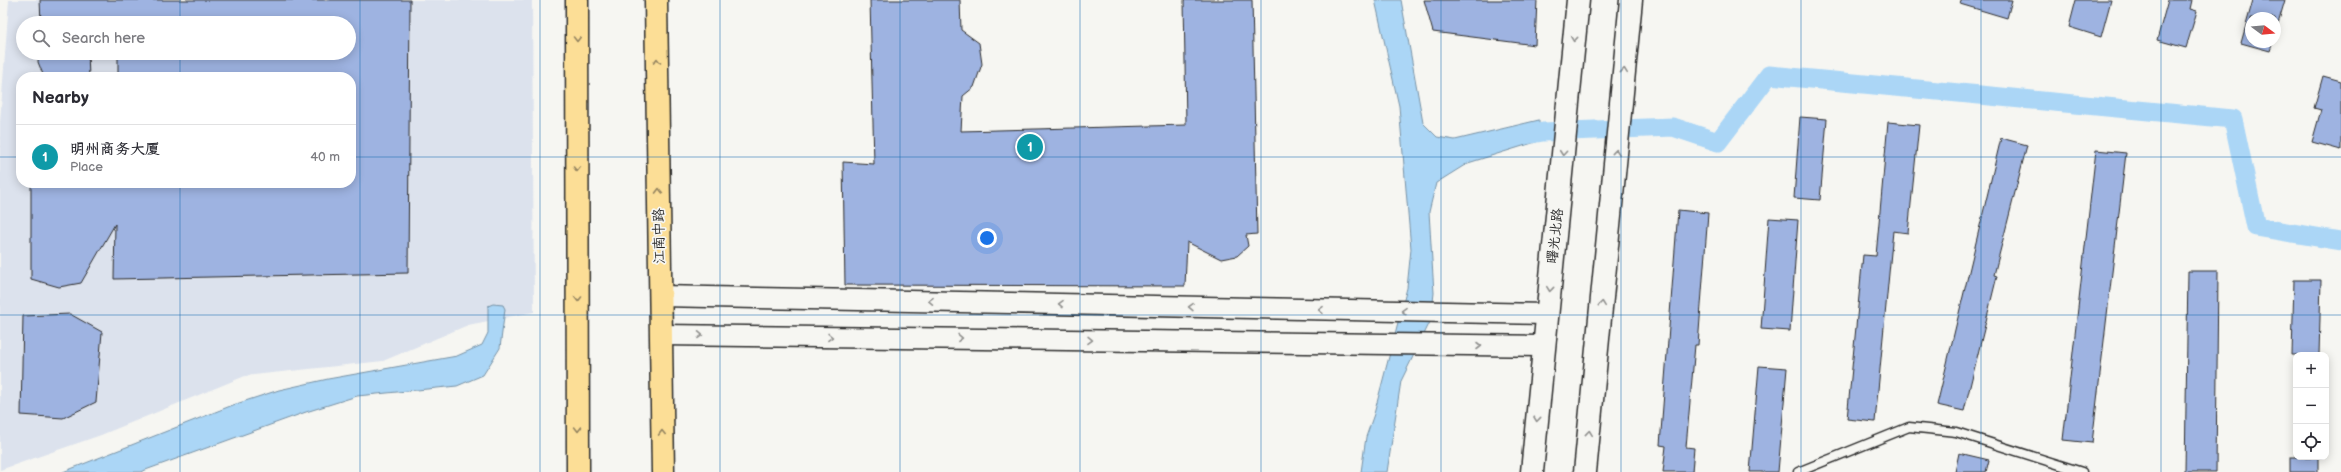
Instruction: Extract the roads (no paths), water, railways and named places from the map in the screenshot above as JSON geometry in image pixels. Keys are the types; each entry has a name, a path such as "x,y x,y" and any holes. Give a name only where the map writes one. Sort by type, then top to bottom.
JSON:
{"main road":[{"path":"577,0 578,472"},
{"name":"江南中路","path":"656,0 663,472"},
{"name":"曙光北路","path":"1532,472 1578,0"},
{"path":"1586,472 1631,0"}],"street":[{"path":"660,296 1547,314"},
{"path":"661,335 1358,343 1440,346 1544,346"}],"lane":[{"path":"1798,472 1909,427 1956,432 2082,472"}],"water":[{"path":"1375,0 1401,0 1423,123 1437,137 1455,140 1539,120 1539,141 1468,163 1436,183 1429,212 1434,293 1431,320 1401,381 1387,472 1361,472 1366,437 1374,414 1407,288 1411,249 1399,106"},
{"path":"493,304 503,305 505,309 500,348 483,375 457,386 357,396 306,412 140,472 63,472 233,405 279,390 328,379 457,356 482,345 488,333 488,306"}],"waterway":[{"path":"1513,137 1543,132 1673,127 1718,142 1769,75 2233,119 2256,227 2341,241"}],"place":[{"name":"明州商务大厦","path":"1030,147"}]}
